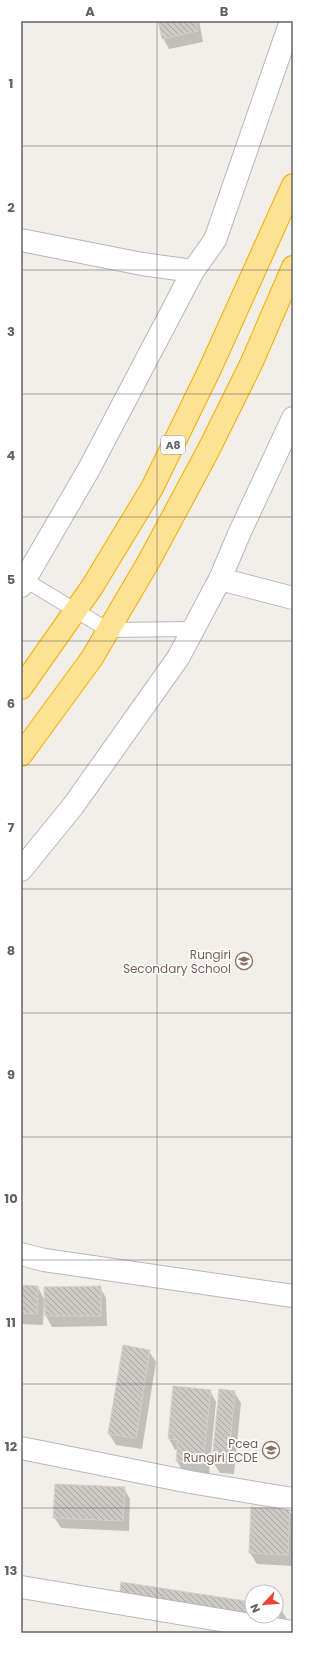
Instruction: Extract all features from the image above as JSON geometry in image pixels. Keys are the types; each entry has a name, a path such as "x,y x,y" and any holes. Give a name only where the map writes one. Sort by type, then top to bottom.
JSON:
{"highway":[{"name":"A8","path":"21,688 92,587 152,488 210,369 293,185"},
{"path":"21,755 92,658 149,561 209,449 252,362 293,267"}],"street":[{"path":"23,583 89,470 193,271 215,240 291,21"},
{"path":"21,240 142,264 193,271"},
{"path":"21,870 73,806 178,658 220,579 239,534 293,418"},
{"path":"220,579 293,598"},
{"path":"21,1254 44,1260 293,1296"},
{"path":"21,1448 190,1482 293,1500"},
{"path":"21,1587 293,1632"}],"lane":[{"path":"23,583 108,630 193,629"}],"building":[{"path":"158,21 196,21 198,31 162,39"},
{"path":"21,1285 38,1286 37,1314 21,1313"},
{"path":"101,1286 101,1316 45,1316 44,1287"},
{"path":"123,1345 150,1350 136,1438 108,1434"},
{"path":"173,1386 211,1390 203,1464 176,1461 178,1440 168,1439"},
{"path":"219,1389 235,1391 228,1464 212,1462"},
{"path":"55,1484 125,1487 123,1521 53,1518"},
{"path":"251,1507 290,1509 288,1555 249,1553"},
{"path":"121,1582 244,1601 244,1619 119,1599"}],"place":[{"name":"Rungiri Secondary School","path":"244,961"},
{"name":"Pcea Rungiri ECDE","path":"271,1450"}]}
